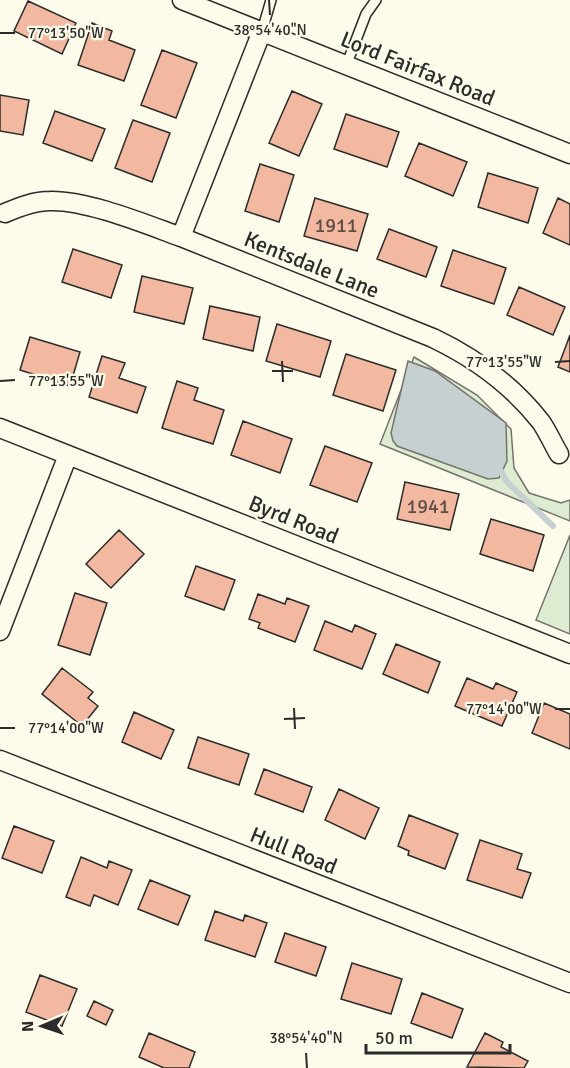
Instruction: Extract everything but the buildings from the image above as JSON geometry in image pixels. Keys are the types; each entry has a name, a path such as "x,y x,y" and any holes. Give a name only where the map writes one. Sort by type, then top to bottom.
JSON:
{"street":[{"name":"Lord Fairfax Road","path":"182,0 570,154"},
{"path":"181,237 262,31"},
{"name":"Kentsdale Lane","path":"5,213 26,204 48,200 71,202 181,237 433,338 460,351 493,374 519,397 542,423 559,454"},
{"name":"Byrd Road","path":"0,428 570,654"},
{"path":"0,631 69,455"},
{"name":"Hull Road","path":"0,760 570,983"}],"lane":[{"path":"262,31 271,0"},
{"path":"346,66 366,14 374,0"}],"green space":[{"path":"414,357 477,395 511,429 514,468 529,493 561,503 570,500 570,521 380,444"},
{"path":"570,535 570,634 536,620"}],"shaded area":[{"path":"408,361 435,371 506,423 507,461 499,478 488,479 397,446 393,441 391,433"}],"waterway":[{"path":"498,466 507,482 553,526"}]}
